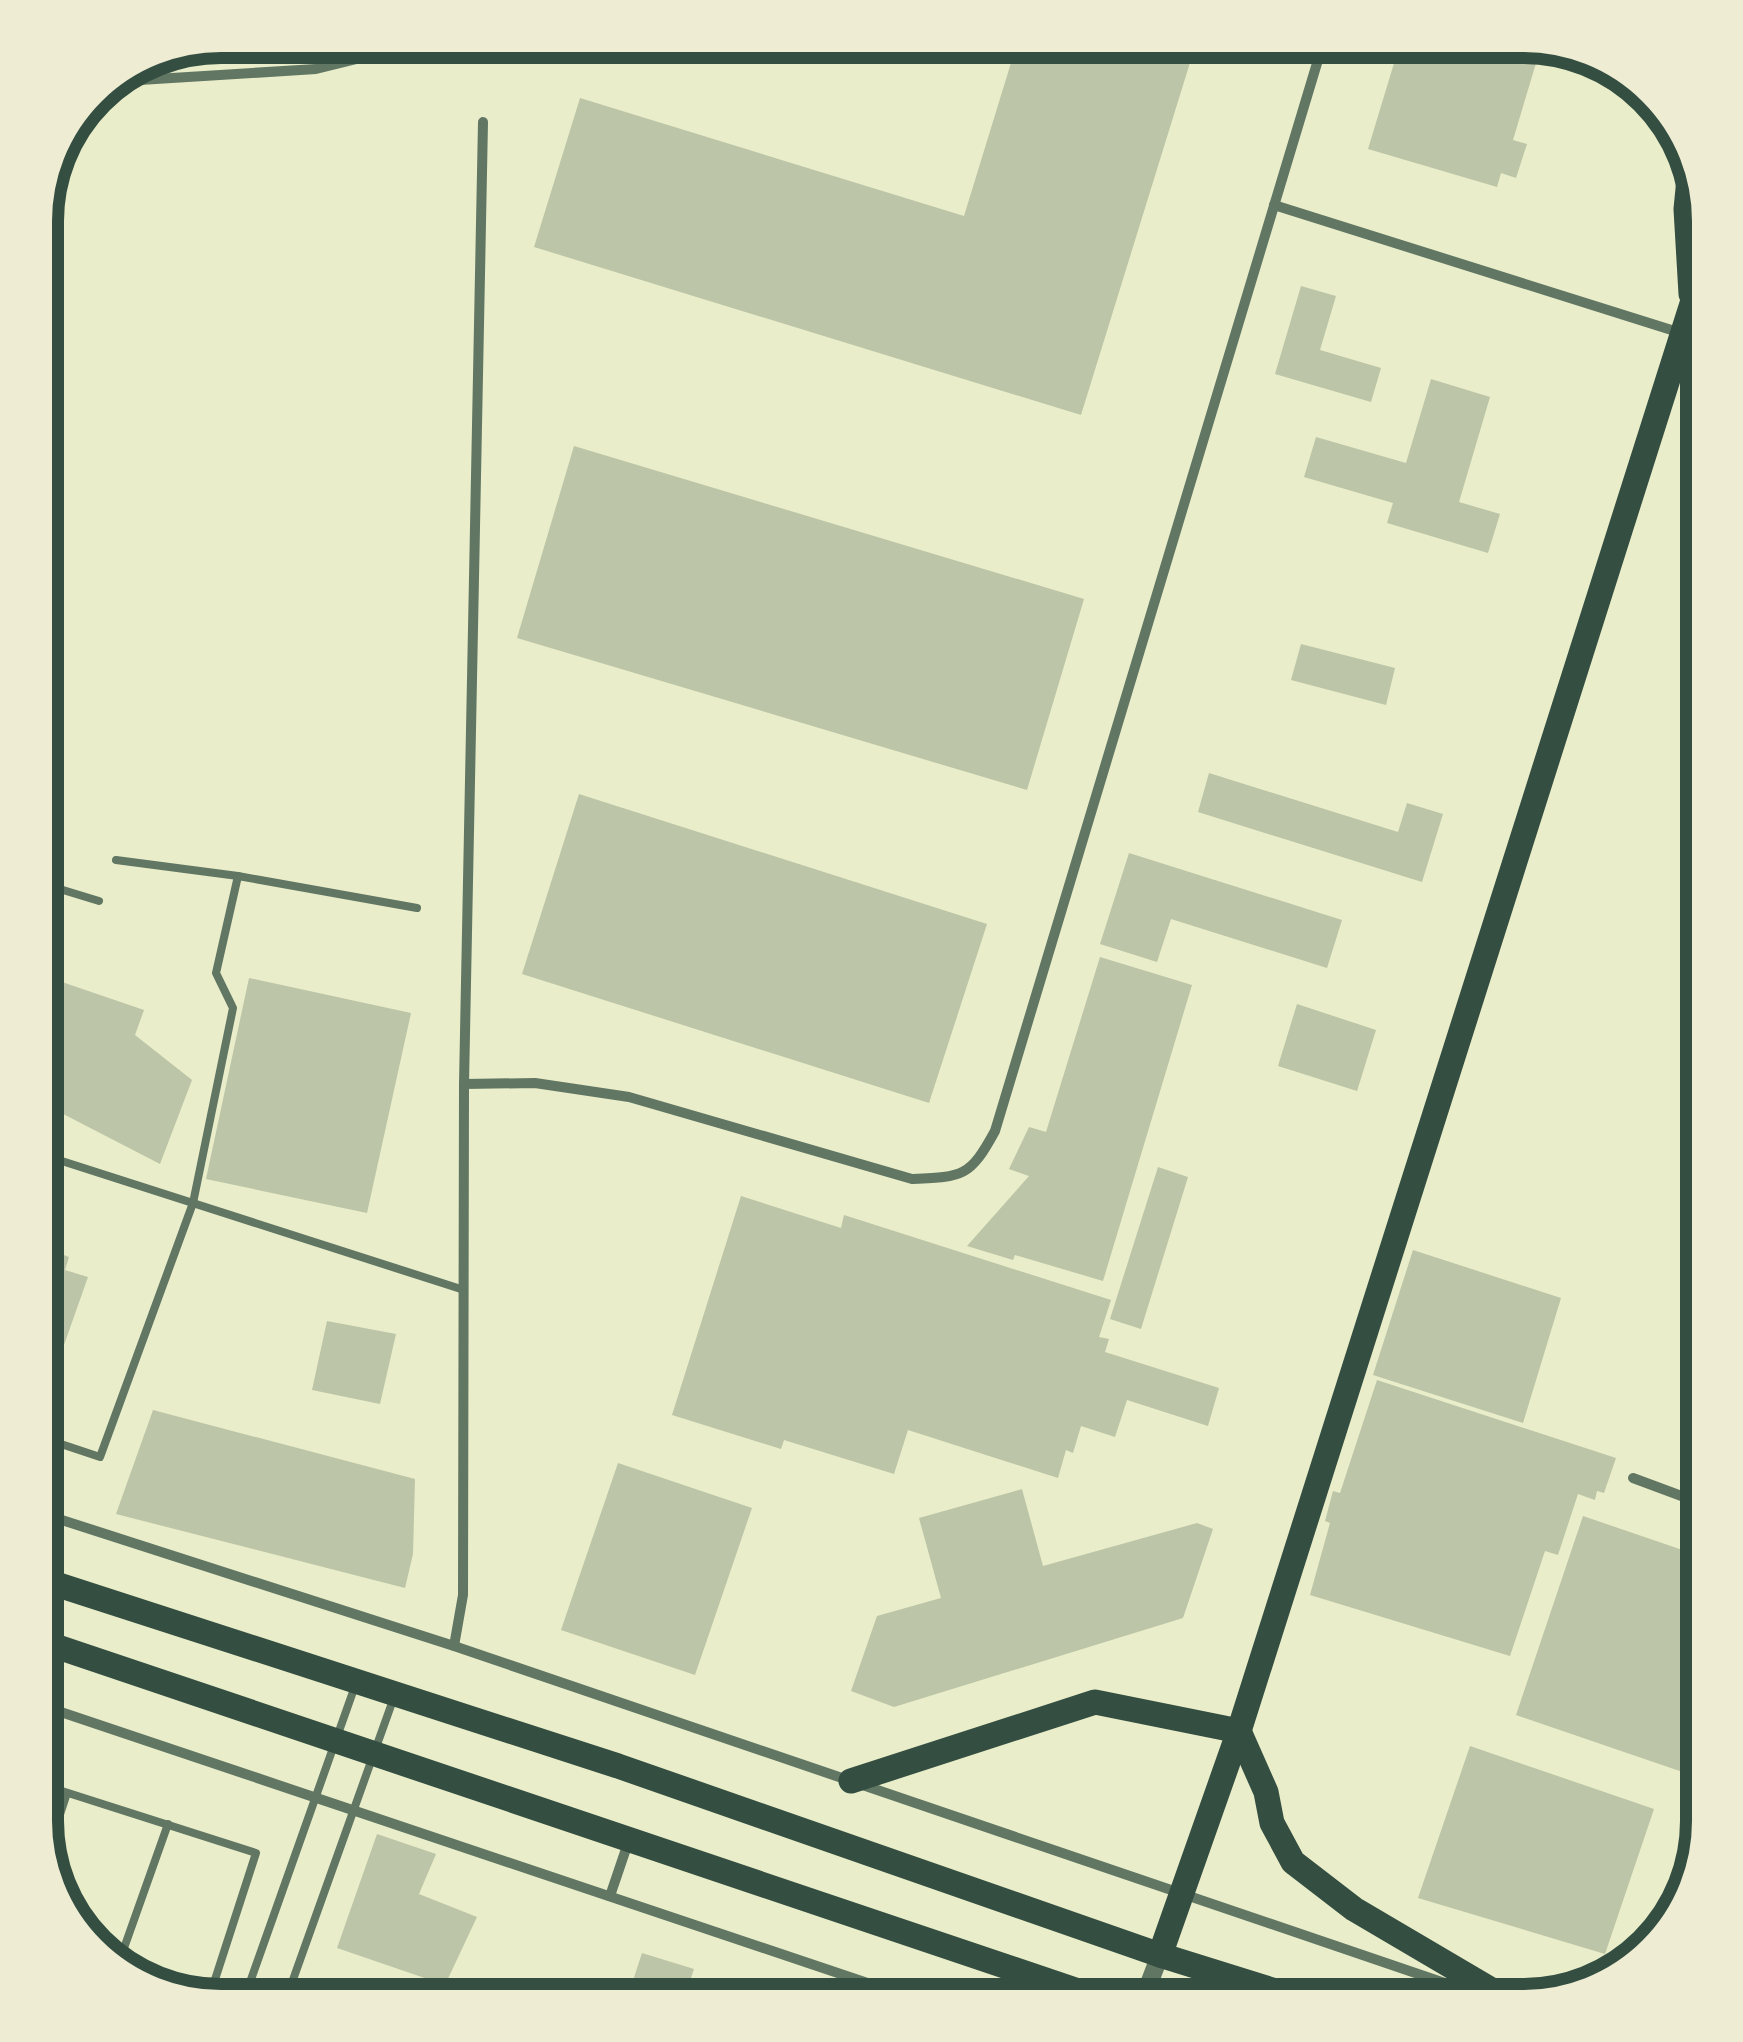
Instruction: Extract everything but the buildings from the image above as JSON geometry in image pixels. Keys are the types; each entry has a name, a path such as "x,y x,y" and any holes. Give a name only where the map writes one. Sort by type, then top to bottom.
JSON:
{"main road":[{"path":"1160,1955 1239,1731 1686,316"},
{"path":"58,1585 618,1766 1253,1984"},
{"path":"58,1647 1058,1984"},
{"path":"851,1781 1095,1702 1239,1731"},
{"path":"1239,1731 1266,1792 1272,1824 1293,1862 1354,1909 1481,1984"}],"street":[{"path":"139,80 316,70 363,58"},
{"path":"464,1084 534,1084 629,1097 912,1179 951,1177 977,1165 995,1131 1319,58"},
{"path":"454,1646 463,1595 464,1084 483,122"},
{"path":"1274,205 1681,333"},
{"path":"1633,1478 1686,1498"},
{"path":"58,1519 454,1646 1448,1984"},
{"path":"58,1710 871,1984"},
{"path":"610,1896 629,1839"},
{"path":"1149,1984 1160,1955"}],"lane":[{"path":"116,860 238,876 417,908"},
{"path":"58,1442 100,1457 193,1203 233,1008 216,974 238,876"},
{"path":"58,888 99,901"},
{"path":"58,1160 464,1290"},
{"path":"249,1984 356,1682"},
{"path":"292,1984 394,1694"},
{"path":"58,1790 256,1852 214,1983"},
{"path":"58,1820 67,1793"},
{"path":"123,1951 168,1824"}]}
